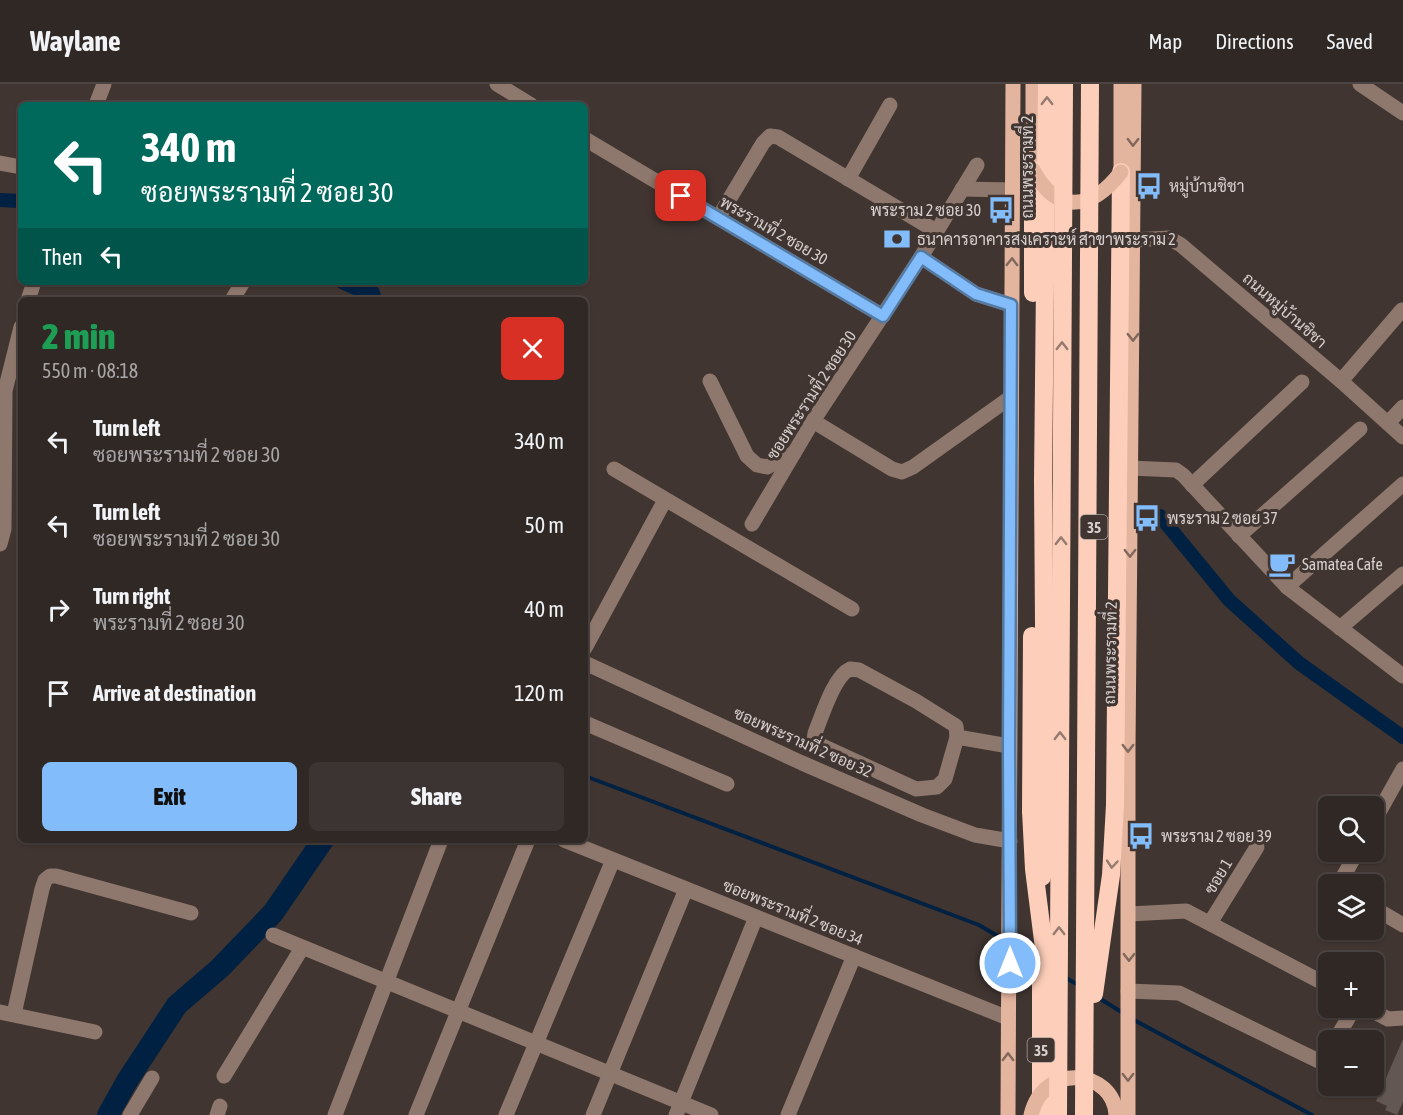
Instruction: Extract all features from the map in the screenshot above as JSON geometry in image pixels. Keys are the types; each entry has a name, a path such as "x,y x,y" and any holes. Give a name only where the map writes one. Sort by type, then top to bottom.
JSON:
{"highway":[{"name":"ถนนพระรามที่ 2","path":"1041,1115 1040,936 1045,766 1043,481 1047,84"},
{"path":"1058,1115 1064,84"},
{"path":"1084,1115 1090,84"},
{"name":"ถนนพระรามที่ 2","path":"1090,1115 1097,84"},
{"path":"1033,170 1031,831 1036,892 1058,1062"},
{"path":"1085,1061 1108,898 1114,830 1121,172"}],"main road":[{"name":"ถนนพระรามที่ 2","path":"1008,1115 1013,84"},
{"path":"1033,84 1033,170 1048,192 1060,199 1074,202 1088,200 1100,194 1121,172 1121,84"},
{"name":"ถนนพระรามที่ 2","path":"1128,1115 1134,84"},
{"path":"1030,1115 1037,1098 1052,1082 1072,1078 1091,1081 1106,1092 1113,1101 1116,1115"}],"street":[{"path":"97,102 104,84"},
{"path":"497,84 526,102"},
{"path":"1360,84 1403,113"},
{"path":"848,178 890,105"},
{"path":"718,218 763,143 770,136 778,137 936,231"},
{"name":"พระรามที่ 2 ซอย 30","path":"588,141 883,316"},
{"path":"0,163 18,166"},
{"name":"ซอยพระรามที่ 2 ซอย 30","path":"753,524 813,421 921,257 977,165"},
{"path":"962,189 1013,190"},
{"name":"ถนนหมู่บ้านชิชา","path":"1132,240 1168,238 1181,244 1403,437"},
{"path":"921,257 976,294 1011,305"},
{"path":"1341,381 1402,310"},
{"path":"0,544 4,529 2,391 18,337"},
{"path":"710,381 747,456 757,465 766,467 794,453"},
{"path":"1192,484 1302,382"},
{"path":"2,391 18,391"},
{"path":"813,421 892,469 902,472 913,467 1011,397"},
{"path":"1388,423 1403,407"},
{"path":"1239,536 1360,429"},
{"path":"1130,468 1176,470 1192,484 1287,587 1403,676"},
{"path":"614,469 852,609"},
{"path":"1287,587 1403,484"},
{"path":"588,642 665,500"},
{"path":"1340,628 1403,574"},
{"name":"ซอยพระรามที่ 2 ซอย 32","path":"588,664 802,763 922,814 975,835 1010,841"},
{"path":"850,669 859,670 954,725 958,728 957,738 942,784 938,787 916,789 816,743 814,740 838,681 844,672 850,669"},
{"path":"588,724 727,784"},
{"path":"957,738 1009,746"},
{"path":"1384,803 1403,769"},
{"path":"336,1115 440,843"},
{"path":"416,1115 527,843"},
{"name":"ซอยพระรามที่ 2 ซอย 34","path":"571,843 1008,1018"},
{"name":"ซอย 1","path":"1210,923 1257,847"},
{"path":"506,1115 613,860"},
{"path":"95,1032 7,1013 45,880 50,876 191,913"},
{"path":"594,1115 686,889"},
{"path":"1129,914 1186,911 1318,980"},
{"path":"1384,913 1401,921"},
{"path":"679,1109 756,917"},
{"path":"273,935 387,984 610,1073 679,1109 711,1115"},
{"path":"224,1076 302,948"},
{"path":"788,1115 854,956"},
{"path":"1128,995 1179,993 1318,1056"},
{"path":"1384,1017 1388,1019 1403,1018"},
{"path":"130,1115 152,1078"}],"building":[{"path":"1403,1039 1403,1102 1397,1115 1385,1110 1387,1106 1376,1101 1378,1096 1384,1096 1384,1083"}],"waterway":[{"path":"0,200 18,201"},
{"path":"349,285 369,294"},
{"path":"1160,516 1229,600 1299,663 1403,737"},
{"path":"588,777 979,925 1006,941"},
{"path":"108,1115 127,1081 177,1005 220,968 273,913 321,843"},
{"path":"1012,945 1039,961"},
{"path":"1066,978 1080,986"},
{"path":"1099,998 1123,1013"},
{"path":"1132,1019 1312,1115"}],"place":[{"name":"หมู่บ้านชิชา","path":"1149,186"},
{"name":"พระราม 2 ซอย 30","path":"1001,210"},
{"name":"ธนาคารอาคารสงเคราะห์ สาขาพระราม 2","path":"897,239"},
{"name":"พระราม 2 ซอย 37","path":"1147,518"},
{"name":"Samatea Cafe","path":"1282,564"},
{"name":"พระราม 2 ซอย 39","path":"1141,836"}],"route":[{"path":"681,196 883,316 921,257 976,294 1011,305 1010,963"}]}
